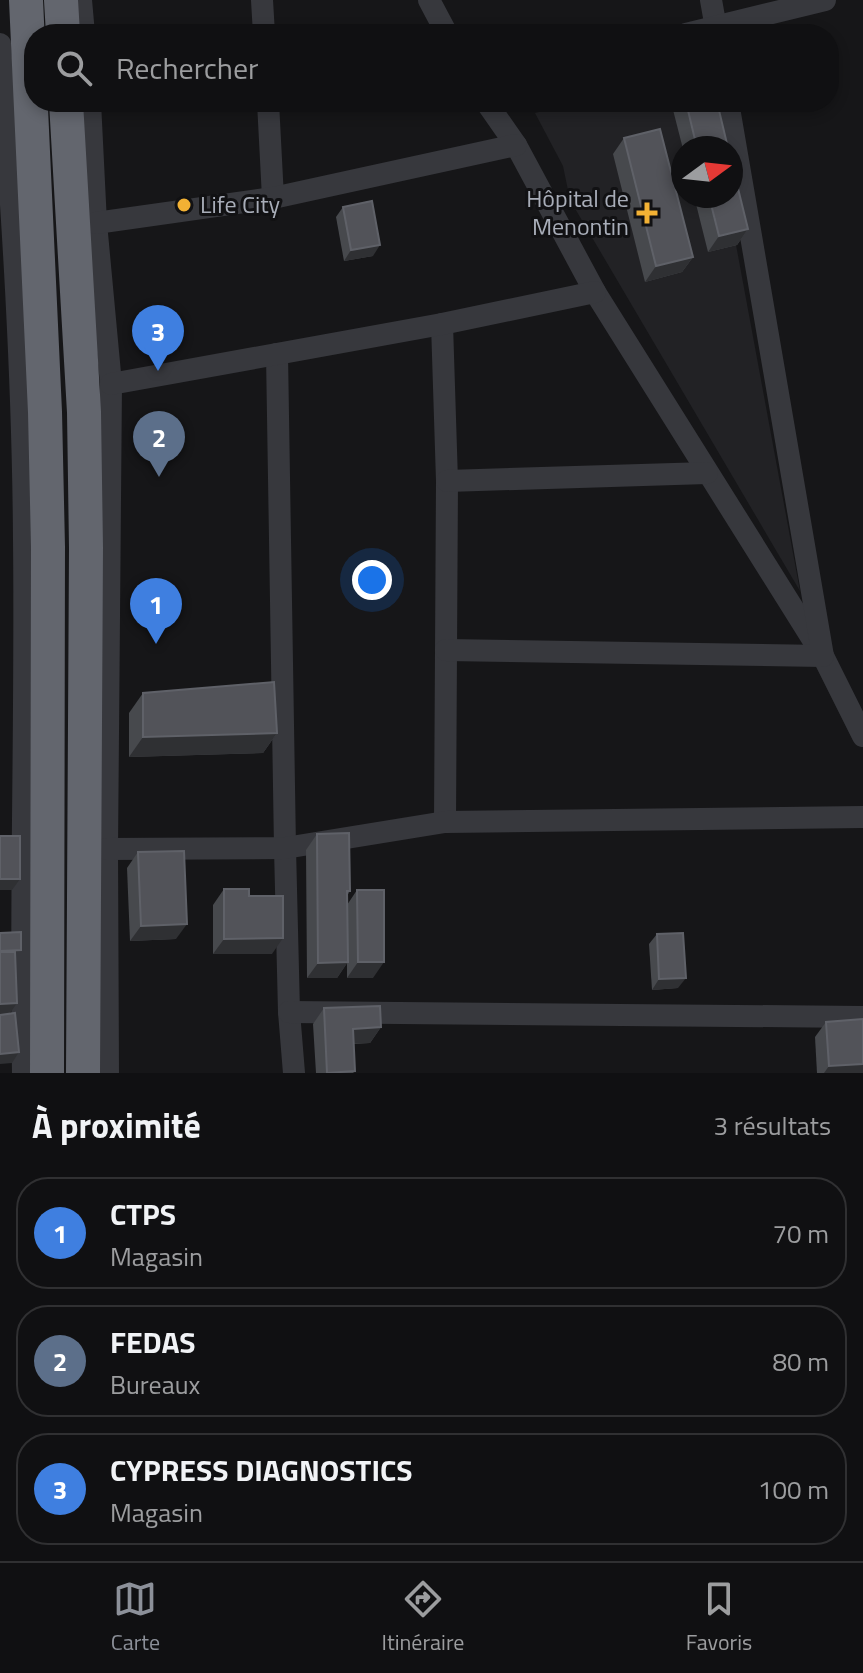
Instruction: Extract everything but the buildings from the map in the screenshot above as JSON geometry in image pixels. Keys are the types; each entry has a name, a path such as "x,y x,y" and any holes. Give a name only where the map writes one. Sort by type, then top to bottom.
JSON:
{"highway":[{"path":"26,0 27,24"},
{"path":"61,0 62,24"},
{"path":"31,112 48,532 47,1073"},
{"path":"67,112 84,412 83,1073"}],"street":[{"path":"81,0 83,24"},
{"path":"262,0 263,24"},
{"path":"429,0 442,24"},
{"path":"711,0 715,24"},
{"path":"738,24 825,0"},
{"path":"0,44 15,248 22,410 23,1073"},
{"path":"90,112 96,223 111,384 108,1073"},
{"path":"269,112 273,198"},
{"path":"493,112 516,145 595,292 823,656 863,736"},
{"path":"730,112 823,656"},
{"path":"96,223 273,198 516,145"},
{"path":"111,384 442,324 595,292"},
{"path":"442,324 447,481 445,822"},
{"path":"277,354 285,848 289,1012 294,1073"},
{"path":"447,481 707,473"},
{"path":"446,650 823,656"},
{"path":"107,849 285,848 445,822 863,817"},
{"path":"289,1012 863,1017"}],"shaded area":[{"path":"704,112 690,136 671,136 671,208 729,208 800,591 570,200 563,166 535,113"}],"place":[{"name":"Life City","path":"184,205"},
{"name":"Hôpital de Menontin","path":"647,213"},
{"name":"CYPRESS DIAGNOSTICS","path":"158,371"},
{"name":"FEDAS","path":"159,477"},
{"name":"CTPS","path":"156,644"}]}
